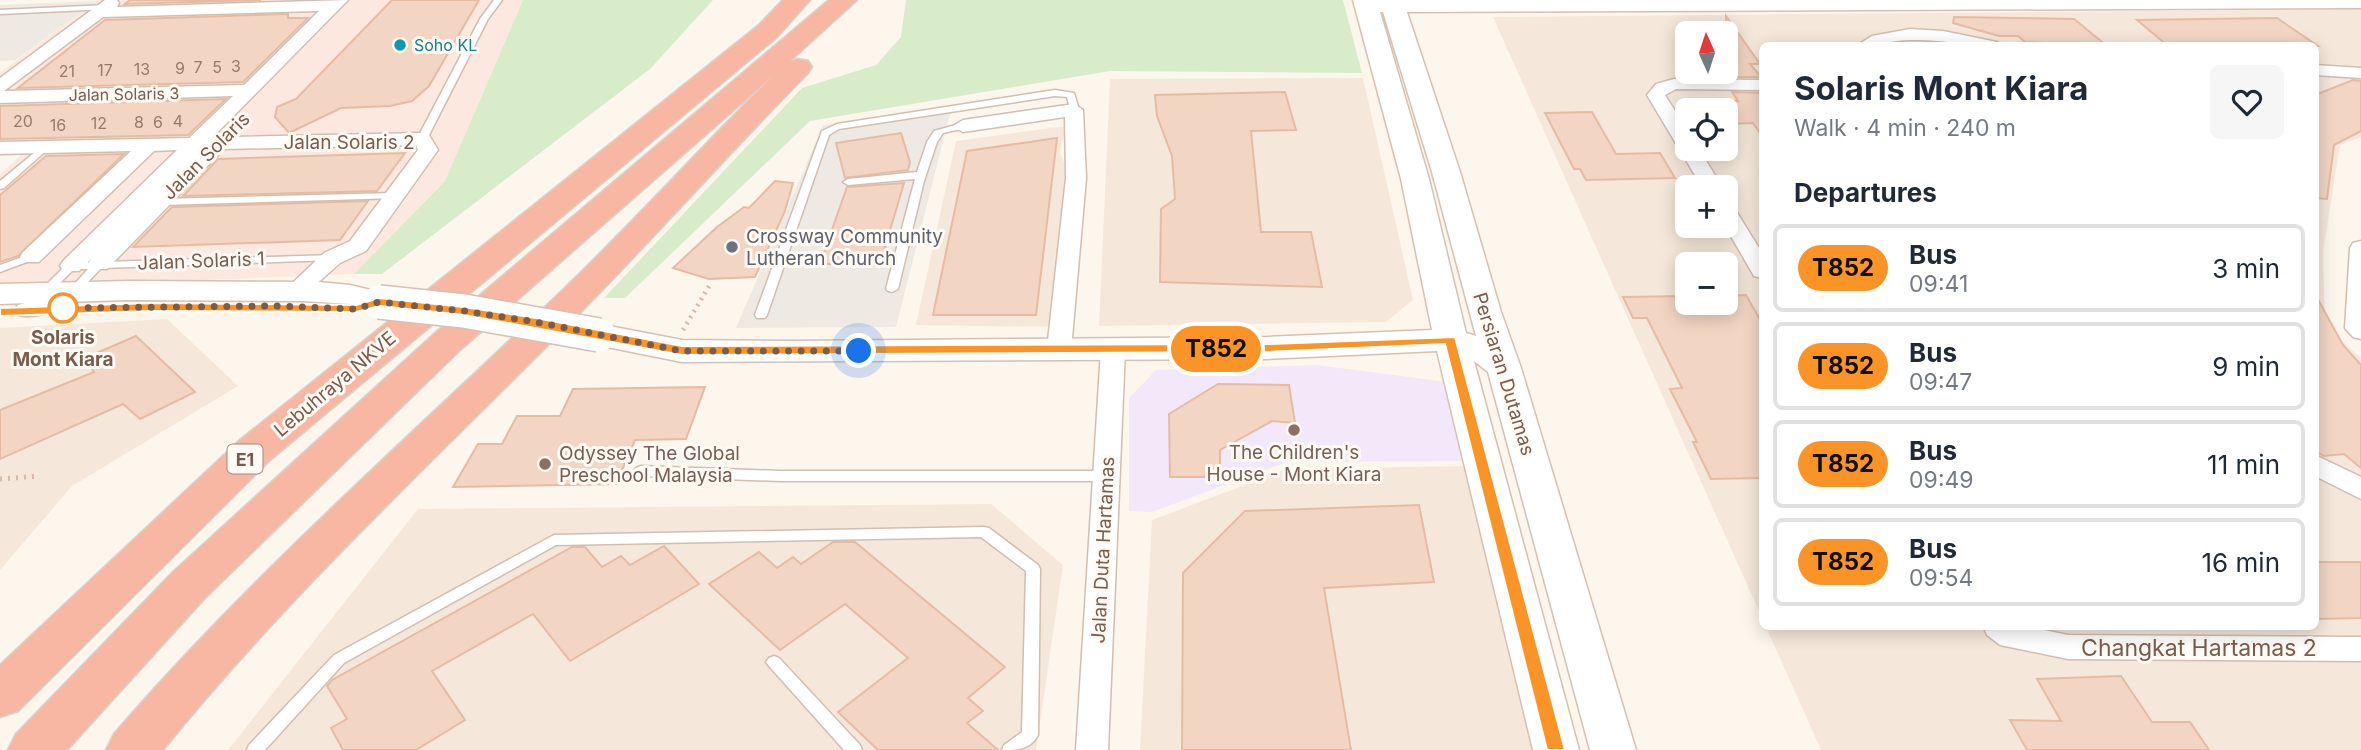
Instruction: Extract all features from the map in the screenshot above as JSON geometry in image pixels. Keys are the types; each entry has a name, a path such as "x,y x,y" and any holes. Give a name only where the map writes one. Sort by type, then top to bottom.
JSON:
{"highway":[{"path":"756,42 759,21 773,0"},
{"name":"Lebuhraya NKVE","path":"0,696 254,450 756,42 797,0"},
{"path":"794,42 826,0"},
{"path":"34,750 189,585 447,342 844,0"},
{"path":"132,750 182,688 291,571 582,292 863,0"}],"street":[{"name":"Jalan Solaris","path":"99,264 360,0"},
{"path":"1383,8 1412,18 1430,10 1469,5 2361,1"},
{"name":"Jalan Solaris","path":"41,297 337,3"},
{"path":"0,87 107,6 337,3"},
{"name":"Persiaran Dutamas","path":"1383,8 1446,172 1484,312 1504,368 1613,750"},
{"name":"Persiaran Dutamas","path":"1383,8 1451,340 1556,750"},
{"path":"1871,42 1920,35 1950,36 1975,42"},
{"path":"2319,70 2361,73"},
{"path":"1675,126 1656,95 1662,88 1674,84 1759,85"},
{"name":"Jalan Solaris 3","path":"0,97 248,90"},
{"path":"963,126 1074,110 1076,178 1059,344"},
{"name":"Jalan Solaris 2","path":"0,148 422,139 428,150 358,246 332,258 295,292"},
{"path":"31,257 149,145"},
{"path":"1738,230 1759,266"},
{"path":"2361,248 2357,328 2361,332"},
{"path":"41,297 295,292 364,296 379,302 464,311 682,351 1059,344 1114,350 1267,348 1451,340 1474,345 1504,368"},
{"path":"41,297 356,309 379,302"},
{"path":"1451,340 1478,324 1484,312"},
{"name":"Jalan Duta Hartamas","path":"1093,750 1114,350"},
{"path":"2319,466 2361,489"},
{"name":"Changkat Hartamas 2","path":"2003,630 2011,636 2068,647 2361,649"}],"lane":[{"path":"422,139 484,19 498,0"},
{"path":"0,12 107,6"},
{"path":"761,315 825,132 837,127 1055,93 1071,95 1074,110"},
{"path":"892,289 921,175 935,135 963,126"},
{"path":"0,186 45,148"},
{"path":"848,182 921,175"},
{"path":"161,202 394,196"},
{"path":"0,270 31,257"},
{"name":"Jalan Solaris 1","path":"41,297 99,264 332,258"},
{"name":"Jalan Solaris","path":"41,297 99,264"},
{"path":"641,471 780,476 1107,476"},
{"path":"255,750 339,659 554,540 984,532 1033,569 1030,734 1010,750"},
{"path":"774,662 854,750"}],"path":[{"path":"683,330 711,283"},
{"path":"0,479 40,476"}],"shaded area":[{"name":"Solaris Mont Kiara","path":"97,0 523,0 445,181 354,274 0,288 0,174 23,153 0,153 0,73"},
{"path":"96,1 16,60 0,61 0,5"},
{"path":"2361,9 2361,137 2340,145 2323,252 2325,326 2361,358 2361,750 1821,750 1767,630 2319,630 2319,42 1759,42 1759,611 1493,17"},
{"path":"1363,78 1413,300 1386,322 1099,326 1110,79"},
{"path":"951,110 896,327 736,328 823,125"},
{"path":"1066,126 1060,153 1073,183 1063,327 916,325 956,141"},
{"path":"167,319 238,386 72,486 0,570 0,328"},
{"name":"The Children's House - Mont Kiara","path":"1317,365 1447,382 1468,461 1287,462 1152,512 1129,511 1129,398 1156,370"},
{"path":"1469,466 1539,750 1140,750 1152,520 1287,469"},
{"path":"991,504 1063,565 1036,750 228,750 418,509"}],"green space":[{"path":"523,0 713,0 650,69 382,274 354,274 445,181"},
{"path":"906,0 1343,0 1362,73 1110,71 810,121 625,298 604,298 802,88 876,65 901,37"}],"building":[{"path":"130,0 261,0 125,4"},
{"name":"Soho KL","path":"392,0 479,0 429,86 412,101 390,106 341,108 289,133 275,117 277,107 296,99"},
{"path":"288,14 288,18 308,18 243,82 18,88 105,20"},
{"path":"1954,17 2074,19 2102,42 2025,42 2018,36 1999,36 1953,23"},
{"path":"2277,18 2312,42 2163,42 2137,20"},
{"path":"1738,33 1759,63 1750,64 1759,77 1738,77"},
{"path":"2353,80 2361,81 2361,131 2334,145 2327,199 2319,198 2319,93"},
{"path":"1285,92 1296,130 1251,131 1261,232 1311,232 1322,287 1160,282 1161,209 1175,199 1172,156 1157,116 1155,95"},
{"path":"1732,92 1759,93 1759,132 1753,123 1738,124 1738,98"},
{"path":"226,99 188,135 0,139 0,106"},
{"path":"1592,112 1616,154 1660,153 1675,178 1586,180 1580,169 1574,169 1545,113"},
{"path":"901,133 910,162 908,170 845,178 836,143"},
{"path":"1057,138 1036,315 933,315 967,151"},
{"path":"405,153 377,191 183,196 218,159"},
{"path":"124,154 18,256 0,262 0,195 46,156"},
{"name":"Crossway Community Lutheran Church","path":"775,181 793,183 785,211 755,277 709,279 673,268 717,227 744,207 749,208"},
{"path":"904,183 880,264 820,264 847,187"},
{"path":"368,201 340,240 133,247 172,207"},
{"path":"1738,295 1746,295 1759,318 1759,478 1711,479 1693,442 1697,442 1670,389 1682,388 1647,318 1633,318 1623,297 1675,296 1675,315 1738,315"},
{"path":"2319,301 2343,345 2361,365 2361,468 2344,454 2324,456 2319,453"},
{"path":"136,336 195,392 140,419 123,404 0,459 0,410 94,372 85,358"},
{"path":"1218,384 1289,385 1295,423 1272,421 1220,450 1220,477 1170,477 1169,414"},
{"name":"Odyssey The Global Preschool Malaysia","path":"705,387 686,439 635,440 616,484 453,487 478,444 502,444 517,416 560,416 573,389"},
{"path":"1419,505 1434,582 1324,588 1351,750 1182,750 1183,573 1245,511"},
{"path":"833,542 855,542 1005,667 968,698 983,711 967,723 998,750 878,750 838,712 908,658 845,604 780,650 709,584 759,552 777,568 793,557 801,564"},
{"path":"664,546 699,584 570,661 533,614 432,671 465,720 416,750 343,750 331,728 347,719 327,686 332,680 572,547 585,547 602,567 621,556 630,565"},
{"path":"2319,562 2361,562 2361,618 2319,619"},
{"path":"2121,676 2152,722 2190,722 2209,750 2027,750 2010,720 2061,721 2037,679"}],"bus line":[{"name":"T852","path":"0,312 151,307 276,306 356,309 379,302 536,322 682,351 1267,348 1451,340 1556,750"}],"place":[{"name":"Soho KL","path":"400,45"},
{"name":"Crossway Community Lutheran Church","path":"732,247"},
{"name":"Solaris Mont Kiara","path":"63,308"},
{"name":"The Children's House - Mont Kiara","path":"1294,430"},
{"name":"Odyssey The Global Preschool Malaysia","path":"545,464"}],"route":[{"path":"63,308 276,306 356,309 379,302 536,322 682,351 859,351"}]}
